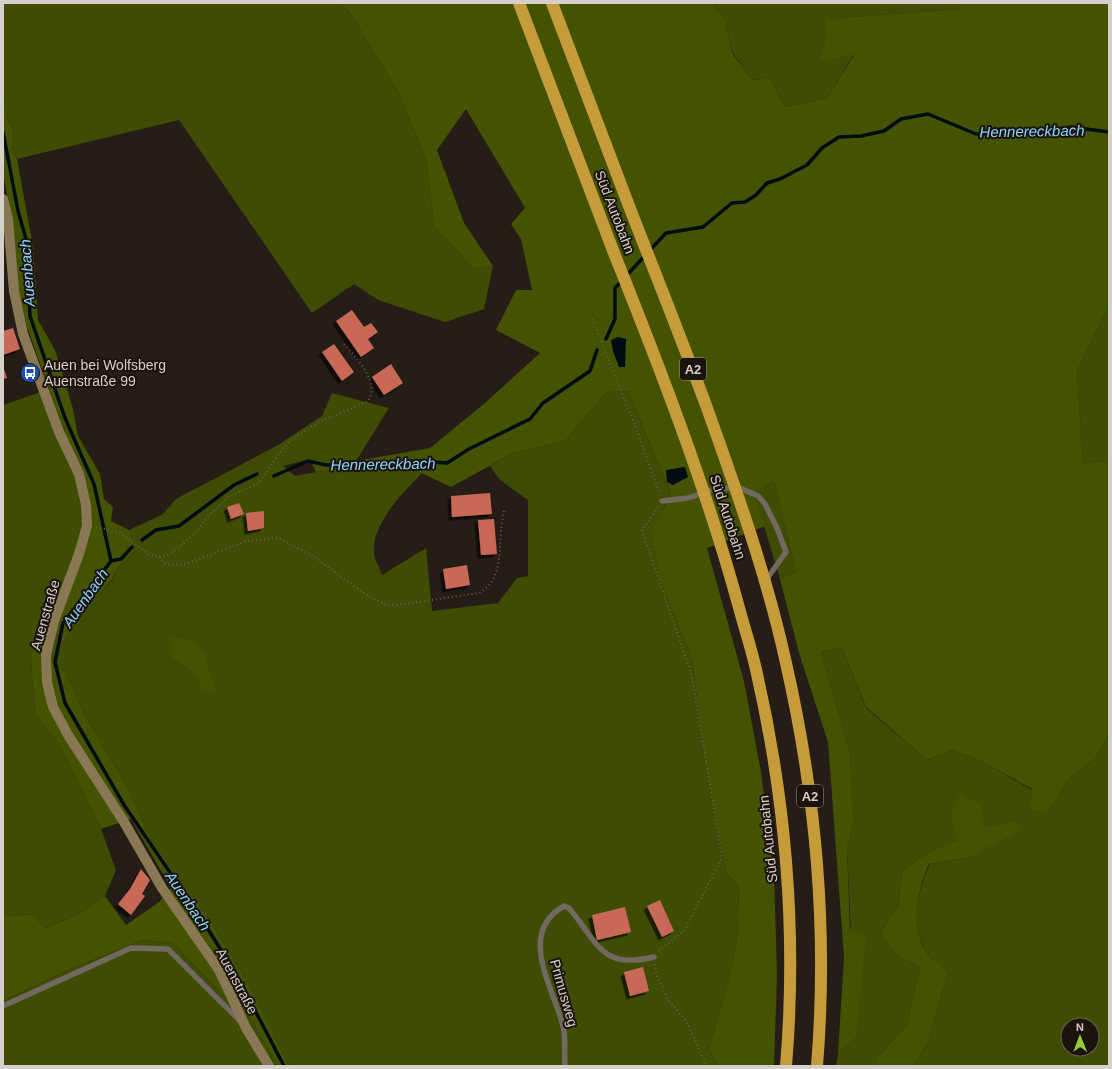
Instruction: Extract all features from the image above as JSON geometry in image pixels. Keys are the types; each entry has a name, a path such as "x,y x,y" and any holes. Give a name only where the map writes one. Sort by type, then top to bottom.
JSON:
{"highway":[{"name":"Süd Autobahn","path":"519,3 690,449 721,544 757,672 772,746 782,822 789,894 791,967 786,1066"},
{"name":"Süd Autobahn","path":"552,3 680,335 750,533 765,582 786,662 801,737 812,813 819,892 821,971 817,1066"}],"street":[{"name":"Auenstraße","path":"3,199 8,219 14,291 23,334 60,432 79,474 86,505 87,526 79,554 54,621 46,656 47,682 53,707 68,735 124,822 162,888 219,970 246,1028 269,1066"}],"lane":[{"path":"662,501 688,498 717,488 740,488 758,496 766,504 786,552 765,582"},
{"name":"Primusweg","path":"565,1066 564,1028 555,1001 547,984 539,947 542,933 552,914 564,906 569,908 592,941 607,955 618,959 633,960 654,957"},
{"path":"3,1006 131,948 168,949 246,1028"}],"path":[{"path":"592,319 635,425 662,501 642,530 692,676 722,858 684,931 660,950 654,957 657,976 668,1000 685,1019 707,1066"},
{"path":"94,527 126,535 150,555 159,557 167,555 184,544 228,497 259,483 283,448 291,440 321,421 366,402 370,396 369,375 344,344"},
{"path":"159,557 165,563 173,565 186,564 247,541 279,538 313,556 365,594 386,605 398,605 472,594 486,589 498,567 501,555 501,531 504,509"}],"green space":[{"path":"3,3 342,3 353,18 398,92 426,159 434,226 474,269 493,266 484,309 445,322 378,300 354,284 312,313 179,120 17,159 12,150 14,131 7,118 3,92"},
{"path":"342,3 712,3 725,20 732,53 753,80 770,78 785,107 827,98 854,55 818,62 826,37 826,19 960,9 959,3 1109,3 1109,306 1077,371 1083,463 1109,461 1109,734 1096,758 1069,778 1047,812 1028,810 1032,789 983,762 953,750 927,760 866,707 842,648 821,652 850,753 854,821 847,849 850,929 866,937 856,1038 838,1054 844,957 828,742 799,653 780,579 796,572 774,481 754,493 765,526 707,548 744,681 761,772 774,874 777,975 774,1066 718,1066 709,1049 728,982 737,941 739,887 726,872 706,772 692,659 661,582 652,530 671,494 628,391 607,392 565,441 513,453 451,487 400,463 316,472 310,459 344,463 430,448 485,403 540,353 496,330 516,290 532,290 521,239 511,224 525,208 466,109 437,150 464,223 493,266 474,269 434,226 426,159 398,92 353,18"},
{"path":"712,3 959,3 961,9 826,19 826,37 818,62 854,54 827,98 785,107 770,78 753,80 732,52 725,20"},
{"path":"3,92 7,118 14,131 12,150 17,159 33,247 38,320 55,350 73,409 78,436 100,474 104,499 113,507 111,521 129,530 136,548 133,554 120,564 113,578 98,596 86,601 64,642 56,632 83,555 91,510 80,469 27,327 18,289 14,233 3,173"},
{"path":"1109,306 1109,461 1083,463 1077,371"},
{"path":"49,389 80,469 91,510 64,642 86,600 98,596 113,579 120,564 133,554 136,548 129,530 163,514 176,499 278,445 322,416 332,393 389,408 356,461 344,463 310,459 283,466 295,476 316,472 400,463 422,473 390,510 383,520 378,532 374,543 374,554 382,575 426,548 432,611 498,603 517,578 528,576 528,500 500,480 490,466 513,453 565,441 607,392 628,391 671,494 663,509 661,582 692,659 706,772 726,872 739,887 737,941 728,982 709,1049 718,1066 289,1066 249,984 213,925 151,839 128,788 85,715 65,671 30,651 35,713 62,749 101,829 116,870 105,896 78,914 46,928 32,914 10,916 3,912 3,405"},
{"path":"774,481 796,572 780,579 754,493"},
{"path":"171,638 195,640 205,656 216,692 203,689 190,669 172,658"},
{"path":"842,648 866,708 927,760 953,750 983,762 1032,790 1028,810 1047,811 1069,778 1096,758 1109,734 1109,1066 913,1066 928,1042 948,972 931,958 924,948 917,924 918,899 925,875 930,864 968,858 1018,822 984,827 950,817 959,840 927,853 902,871 898,907 880,933 896,954 920,968 907,1024 876,1059 875,1066 836,1066 838,1054 856,1038 847,849 854,821 850,753 821,652"},
{"path":"30,650 65,671 85,715 128,788 151,839 213,925 249,984 289,1066 277,1066 244,1006 229,1001 173,943 143,940 68,970 3,1001 3,912 10,916 32,914 46,928 78,914 105,896 126,925 159,902 171,888 131,819 101,829 62,749 35,713"},
{"path":"960,792 981,805 984,827 1018,821 1021,830 968,858 929,864 924,875 918,899 917,925 924,948 931,958 948,972 928,1042 913,1066 875,1066 876,1059 907,1024 920,968 896,954 880,933 898,907 902,871 927,853 958,840 950,817"},
{"path":"143,940 173,943 229,1001 244,1006 277,1066 3,1066 3,1001 68,970"}],"shaded area":[{"path":"618,337 626,339 625,367 619,367 613,351 611,340"},
{"path":"685,467 688,477 673,485 667,482 666,470"}],"building":[{"path":"352,310 364,327 371,323 378,332 368,339 374,348 361,357 336,321"},
{"path":"13,328 20,349 3,355 3,331"},
{"path":"334,344 354,372 342,381 322,352"},
{"path":"391,364 403,383 384,395 372,377"},
{"path":"3,366 7,378 3,379"},
{"path":"490,493 492,514 452,517 451,496"},
{"path":"239,503 244,514 231,519 227,507"},
{"path":"264,511 264,528 248,531 246,513"},
{"path":"494,519 497,554 481,555 478,520"},
{"path":"467,565 470,585 446,589 443,569"},
{"path":"141,869 150,880 142,894 145,896 131,915 118,904 130,889"},
{"path":"660,900 674,931 662,937 647,906"},
{"path":"625,907 631,932 597,940 592,915"},
{"path":"643,967 649,991 630,996 624,972"}],"waterway":[{"name":"Hennereckbach","path":"626,276 666,233 703,227 732,203 745,202 756,195 767,183 780,179 807,165 822,148 839,137 861,136 884,131 901,119 928,114 976,134 1029,133 1071,127 1109,132"},
{"name":"Auenbach","path":"3,132 18,211 26,239 30,316 65,418 94,484 111,561 63,623 55,662 65,703 124,805 197,912 235,972 284,1066"},
{"name":"Hennereckbach","path":"606,339 615,319 615,288 622,281"},
{"name":"Hennereckbach","path":"274,476 308,461 326,465 419,461 447,463 469,449 530,419 543,403 590,371 597,350"},
{"name":"Hennereckbach","path":"142,540 156,530 179,526 234,485 257,474"},
{"name":"Hennereckbach","path":"111,561 121,559 132,547"}],"place":[{"name":"Auen bei Wolfsberg Auenstraße 99","path":"30,373"}]}
